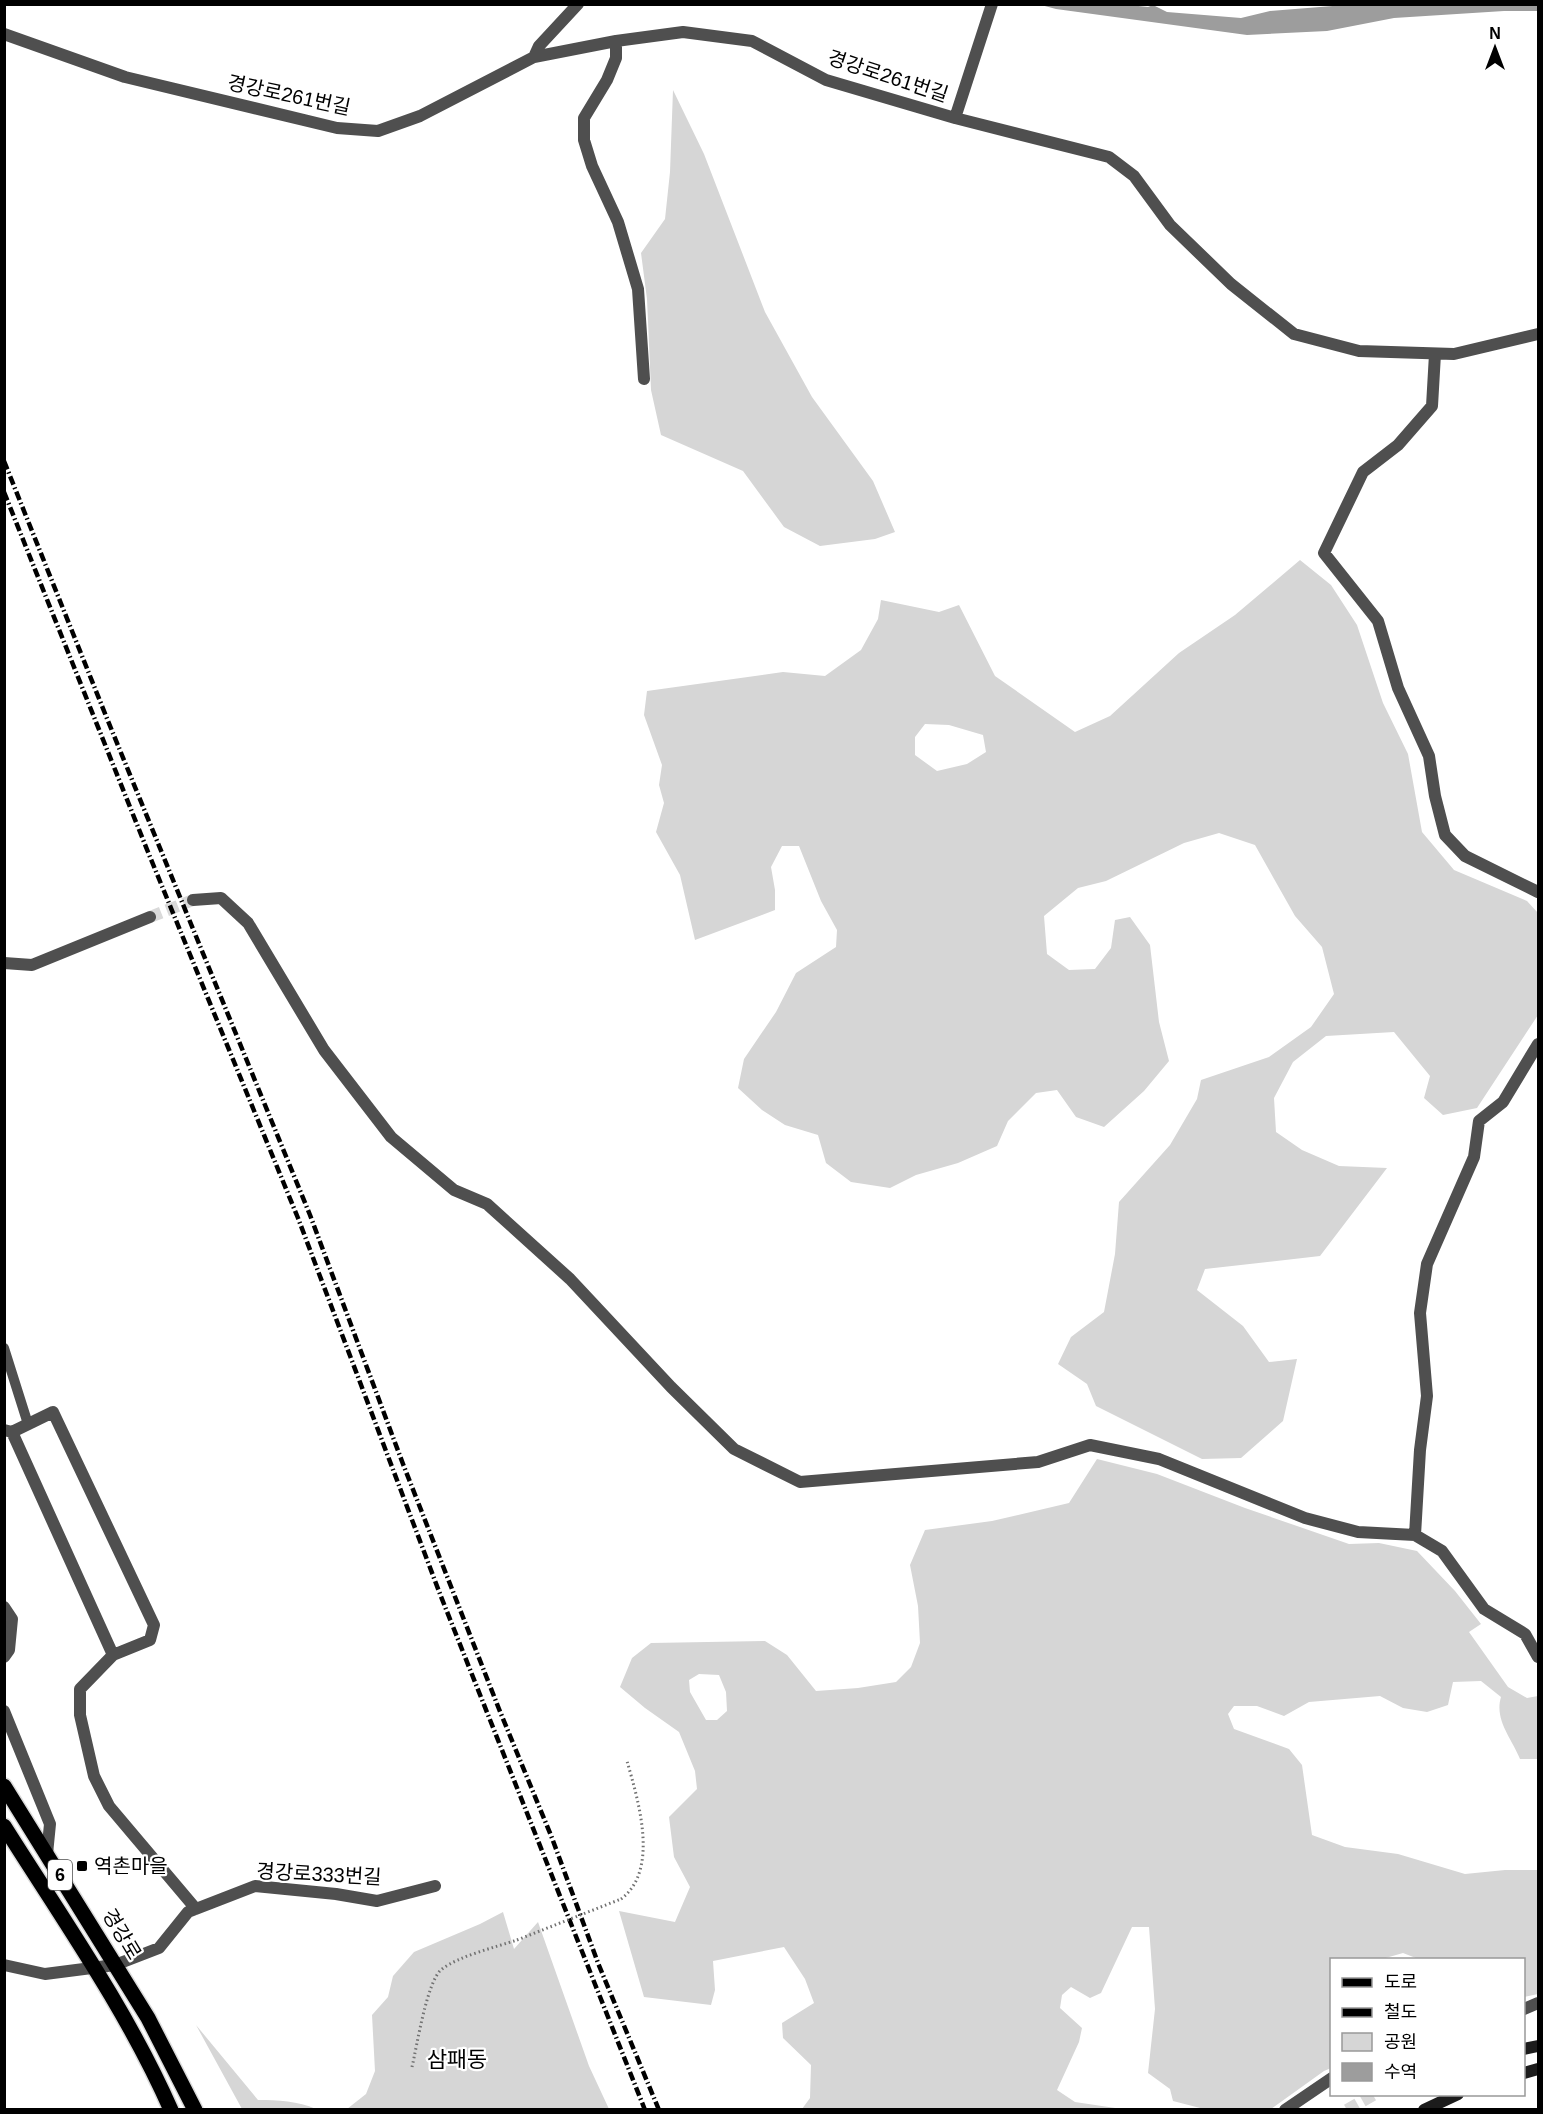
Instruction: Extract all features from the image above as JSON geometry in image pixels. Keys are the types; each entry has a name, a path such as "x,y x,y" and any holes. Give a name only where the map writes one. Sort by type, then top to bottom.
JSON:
{"main road":[{"name":"경강로","path":"4,1786 148,2018 195,2109"},
{"name":"6","path":"4,1826 154,2070 171,2109"}],"street":[{"path":"534,57 539,46 578,4"},
{"path":"955,118 992,4"},
{"name":"경강로261번길","path":"4,34 126,77 337,128 378,131 420,116 534,57 616,41 683,32 752,41 826,80 955,118 1109,157 1134,176 1170,225 1231,284 1294,334 1359,351 1435,354 1454,354 1539,334"},
{"path":"616,41 616,58 607,80 584,118 584,140 592,166 618,222 638,289 644,380"},
{"path":"1435,354 1432,406 1398,445 1363,472 1324,553 1378,621 1398,688 1430,756 1435,796 1445,835 1465,856 1539,892"},
{"path":"193,900 220,898 248,923 324,1050 391,1137 454,1190 487,1204 561,1271 671,1387 734,1449 800,1482 1038,1462 1090,1445 1159,1459 1305,1518 1358,1532 1415,1535 1442,1551 1484,1609 1526,1634 1539,1657"},
{"path":"4,963 32,965 150,917"},
{"path":"1415,1535 1420,1450 1427,1396 1420,1313 1427,1264 1474,1157 1479,1121 1503,1102 1539,1044"},
{"path":"112,1655 8,1431 53,1412 154,1625 150,1640 112,1655 80,1689 80,1715 94,1776 110,1806 195,1909"},
{"path":"4,1607 12,1619 9,1650 4,1657"},
{"path":"4,1712 51,1824 47,1854"},
{"name":"경강로333번길","path":"4,1965 45,1974 115,1965 159,1948 188,1912 255,1886 336,1894 377,1901 435,1886"},
{"path":"1525,2009 1539,2003"},
{"path":"1285,2109 1330,2079"},
{"path":"1424,2109 1453,2096"}],"lane":[{"path":"4,1348 28,1424"}],"path":[{"path":"412,2067 431,1986 440,1969 621,1899 630,1892 639,1872 644,1841 640,1804 627,1761"}],"green space":[{"path":"673,90 704,154 765,312 812,397 873,481 895,532 875,539 820,546 784,527 743,471 661,435 651,390 647,299 641,253 665,219 670,172"},
{"path":"1300,560 1331,585 1357,625 1383,703 1408,754 1422,832 1454,870 1527,901 1538,913 1538,1015 1477,1108 1443,1115 1424,1098 1430,1076 1394,1032 1326,1036 1293,1062 1274,1098 1276,1132 1302,1150 1339,1166 1387,1168 1320,1256 1205,1269 1197,1290 1243,1326 1269,1362 1297,1359 1283,1421 1241,1458 1202,1459 1096,1406 1087,1384 1058,1364 1071,1337 1104,1312 1115,1254 1119,1202 1170,1145 1197,1099 1201,1080 1269,1057 1311,1027 1334,994 1322,947 1295,916 1255,845 1219,833 1184,843 1106,881 1078,888 1044,916 1047,954 1069,970 1095,969 1111,948 1115,920 1130,917 1150,945 1159,1022 1169,1061 1144,1091 1104,1127 1076,1117 1057,1090 1036,1093 1008,1121 997,1146 958,1163 916,1175 890,1188 851,1182 826,1163 818,1135 785,1125 762,1110 738,1088 744,1059 776,1012 796,973 836,947 837,930 821,901 799,846 782,846 771,867 775,890 775,910 695,940 680,875 656,832 664,803 659,785 662,765 644,715 647,691 783,672 825,676 861,650 878,619 881,600 939,612 959,605 995,676 1075,732 1110,716 1179,653 1235,615","holes":["925,724 949,725 983,735 986,752 967,764 937,771 915,755 915,737"]},
{"path":"1097,1459 1157,1474 1245,1508 1349,1544 1379,1543 1417,1551 1455,1591 1481,1624 1469,1632 1508,1687 1527,1698 1538,1696 1538,1759 1520,1759 1502,1721 1499,1705 1501,1697 1481,1681 1453,1682 1448,1705 1427,1712 1403,1708 1380,1696 1309,1702 1284,1716 1257,1706 1234,1706 1228,1714 1234,1729 1289,1749 1302,1765 1312,1835 1345,1847 1398,1854 1465,1874 1505,1870 1538,1870 1538,1994 1525,1997 1525,1958 1416,1958 1403,1953 1386,1958 1330,1958 1330,2068 1271,2109 1204,2109 1173,2101 1170,2089 1148,2073 1155,2009 1149,1927 1132,1927 1101,1993 1090,1998 1071,1987 1062,1995 1060,2008 1082,2028 1079,2042 1057,2090 1075,2102 1122,2109 802,2109 810,2098 811,2065 783,2038 782,2023 814,2003 805,1979 784,1947 713,1961 715,1990 711,2005 644,1997 619,1911 675,1922 690,1887 674,1857 669,1817 697,1789 695,1771 679,1732 620,1687 632,1658 651,1643 765,1641 787,1655 816,1691 896,1682 911,1667 920,1643 918,1606 910,1565 925,1530 992,1521 1069,1503","holes":["699,1674 719,1675 726,1692 727,1711 717,1720 706,1720 690,1692 689,1680"]},
{"path":"503,1912 514,1949 538,1922 589,2066 609,2109 347,2109 366,2094 375,2071 372,2015 388,1997 393,1976 414,1952"},
{"path":"196,2025 258,2100 302,2104 316,2109 242,2109"}],"water":[{"path":"1538,4 1538,11 1394,18 1327,31 1247,35 1041,5 1148,7 1153,5 1167,12 1241,18 1270,11 1345,5"}],"tunnel":[{"path":"150,917 193,900"},
{"path":"1347,2110 1372,2096"}],"railway":[{"path":"4,461 310,1215 403,1464 552,1838 598,1963 659,2110"},
{"path":"4,492 298,1218 440,1594 645,2110"}],"place":[{"name":"역촌마을","path":"82,1866"}],"district":[{"name":"삼패동","path":"457,2059"}]}
